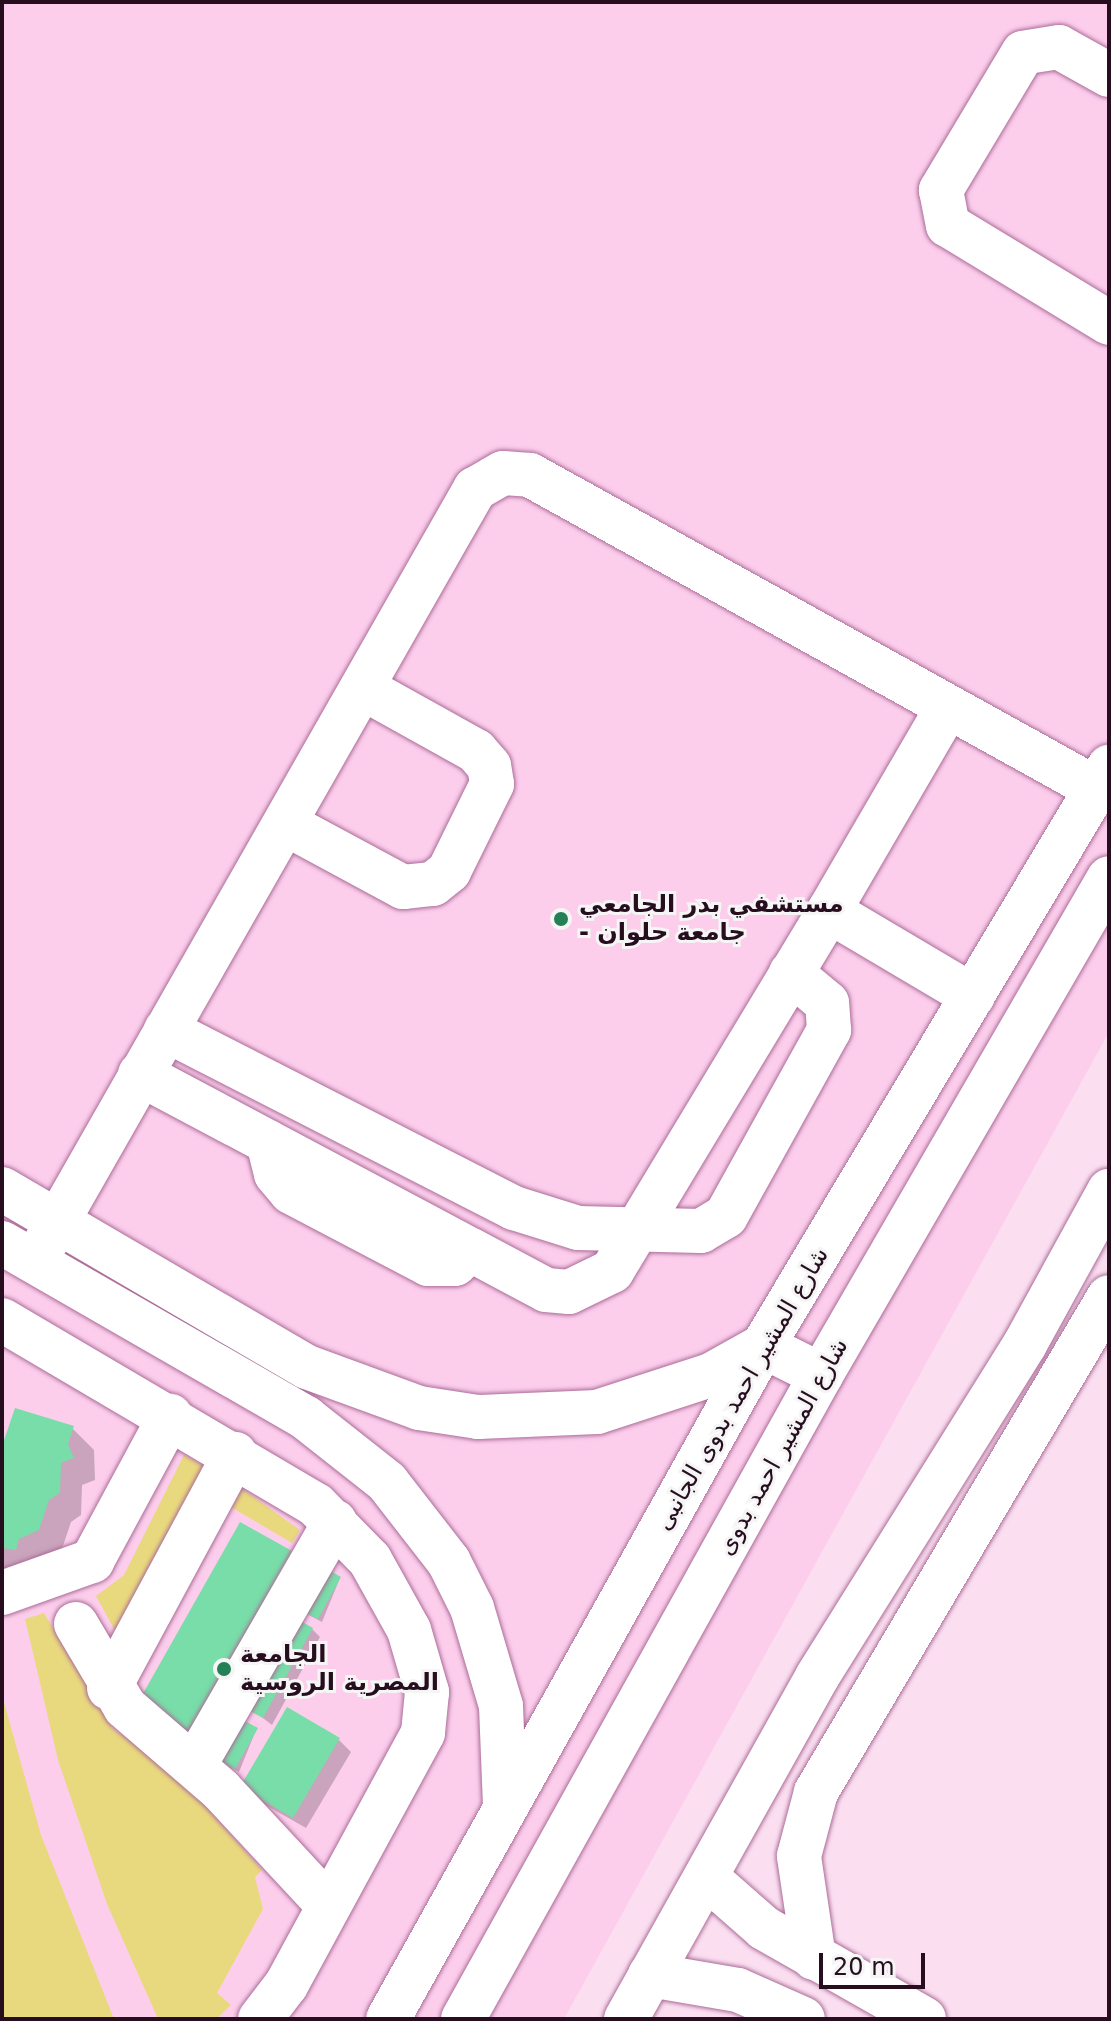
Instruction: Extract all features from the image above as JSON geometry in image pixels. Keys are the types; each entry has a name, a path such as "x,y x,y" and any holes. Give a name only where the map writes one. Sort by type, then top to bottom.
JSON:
{"street":[{"path":"1109,75 1059,47 1023,53 941,190 948,225 1109,323"},
{"path":"505,1808 505,1744 490,1656 461,1585 420,1520 387,1482 306,1418 18,1252 57,1220 475,489 503,473 530,475 947,708 1103,778"},
{"path":"286,824 403,887 424,888 449,871 492,784 489,766 476,751 363,688"},
{"path":"140,1074 546,1290 569,1292 612,1271 947,708"},
{"name":"شارع المشير احمد بدوى الجانبى","path":"388,2019 763,1346 1103,778"},
{"name":"شارع المشير احمد بدوى","path":"463,2019 821,1375 1109,878"},
{"path":"829,911 973,996"},
{"path":"166,1030 417,1158 554,1222 638,1230 701,1231 726,1216 829,1030 827,1003 791,973"},
{"path":"268,1142 283,1184 332,1214 436,1267 455,1264 470,1250"},
{"path":"392,1207 417,1158"},
{"path":"2,1189 307,1367 419,1408 478,1417 597,1412 711,1375 763,1346 821,1375"},
{"path":"626,2019 817,1677 1025,1344 1109,1191"},
{"path":"814,1958 798,1868 816,1792 1109,1297"},
{"path":"2,1320 235,1454 335,1522 398,1605 428,1706 418,1745 260,2019"},
{"path":"1025,1344 1071,1364"},
{"path":"2,1593 92,1561 170,1416"},
{"path":"109,1688 235,1454"},
{"path":"194,1766 335,1522"},
{"path":"76,1624 109,1688 194,1766 327,1904"},
{"path":"706,1877 740,1911 814,1958 924,2019"},
{"path":"650,1975 738,1990 789,2017"}],"shaded area":[{"path":"2,2 1109,2 1109,1032 564,2019 2,2019"},
{"path":"184,1455 210,1469 118,1636 96,1596 124,1575"},
{"path":"237,1485 300,1530 292,1543 224,1503"},
{"path":"44,1613 113,1729 174,1771 262,1870 255,1877 263,1909 217,1993 231,2005 216,2019 158,2019 107,1904 58,1760 25,1619"},
{"path":"2,1695 41,1835 114,2019 2,2019"}],"building":[{"path":"15,1408 74,1426 68,1444 74,1458 61,1463 60,1493 49,1500 39,1530 19,1539 16,1550 2,1548 2,1446"},
{"path":"240,1522 292,1551 188,1735 136,1706"},
{"path":"327,1569 341,1577 318,1619 303,1612"},
{"path":"299,1620 313,1628 263,1718 248,1710"},
{"path":"287,1707 340,1738 293,1818 240,1787"},
{"path":"243,1720 258,1728 235,1769 220,1761"}],"place":[{"name":"مستشفي بدر الجامعي - جامعة حلوان","path":"561,919"},
{"name":"الجامعة المصرية الروسية","path":"224,1669"}]}
